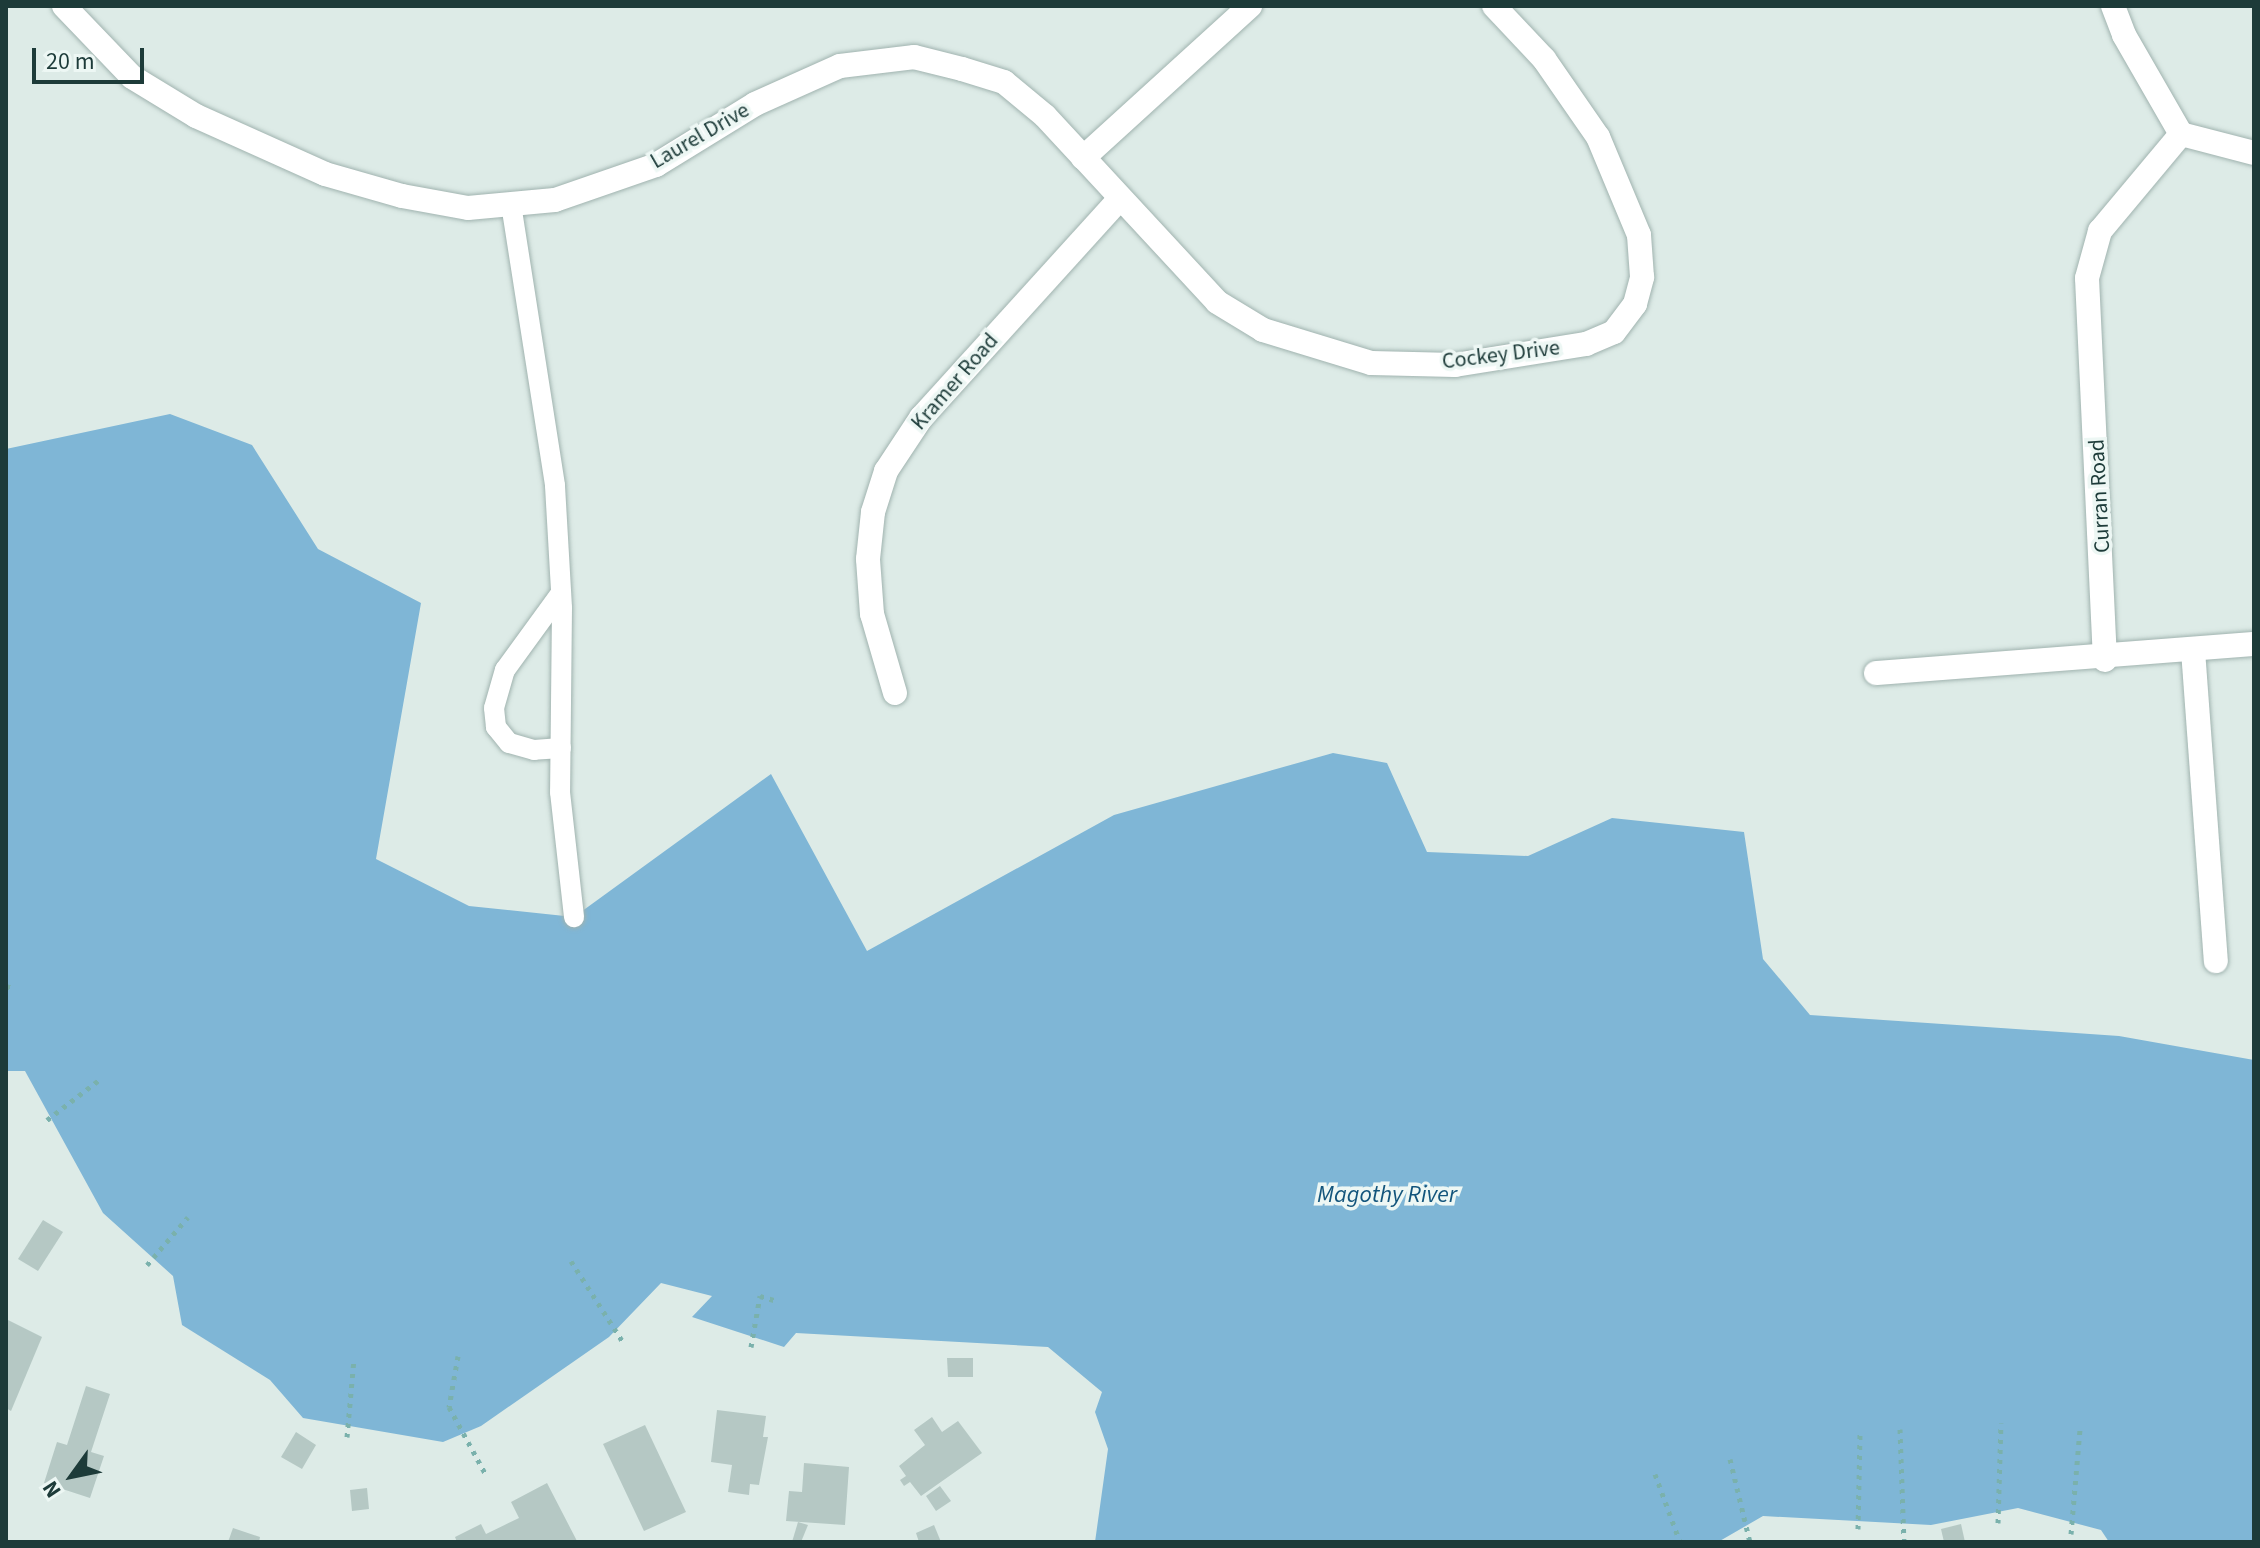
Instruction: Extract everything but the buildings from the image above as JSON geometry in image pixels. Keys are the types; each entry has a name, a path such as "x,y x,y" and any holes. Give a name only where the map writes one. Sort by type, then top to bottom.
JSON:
{"street":[{"name":"Laurel Drive","path":"64,6 132,77 196,116 325,174 402,196 468,208 555,200 656,165 755,104 840,66 914,57 1004,82 1045,116 1083,158"},
{"path":"1083,158 1250,6"},
{"name":"Cockey Drive","path":"1083,158 1217,302 1263,330 1371,363 1455,365 1586,344 1614,332 1635,304 1642,277 1639,235 1598,137 1544,59 1494,6"},
{"path":"2113,6 2124,35 2181,134 2254,153"},
{"name":"Curran Road","path":"2105,660 2087,278 2100,231 2181,134"},
{"name":"Kramer Road","path":"895,693 872,614 868,559 873,512 886,471 921,418 1119,200"},
{"path":"1876,673 2105,660 2254,644"},
{"path":"2193,650 2216,961"}],"lane":[{"path":"511,204 555,486 561,593 560,792 574,917"},
{"path":"561,593 505,670 494,708 496,727 509,743 534,750 561,748"}],"path":[{"path":"6,986 15,989"},
{"path":"47,1120 99,1080"},
{"path":"147,1265 188,1217"},
{"path":"571,1261 623,1342"},
{"path":"751,1347 760,1296 778,1301"},
{"path":"458,1356 449,1407 486,1475"},
{"path":"347,1437 354,1359"},
{"path":"1998,1523 2001,1423"},
{"path":"1900,1429 1904,1542"},
{"path":"2071,1534 2080,1429"},
{"path":"1858,1529 1860,1433"},
{"path":"1730,1459 1750,1542"},
{"path":"1655,1474 1680,1542"}],"water":[{"name":"Magothy River","path":"170,414 252,445 318,549 421,603 376,859 469,906 574,917 771,774 867,951 1114,815 1333,753 1387,763 1427,852 1528,856 1612,818 1744,832 1763,959 1810,1015 2119,1036 2254,1060 2254,1542 2109,1542 2101,1530 2018,1508 1931,1525 1763,1516 1718,1542 1095,1542 1108,1449 1095,1412 1102,1392 1048,1347 796,1333 784,1347 692,1317 712,1296 661,1283 609,1337 481,1426 443,1442 303,1418 270,1380 182,1325 173,1276 103,1213 25,1071 6,1071 6,449"}]}
